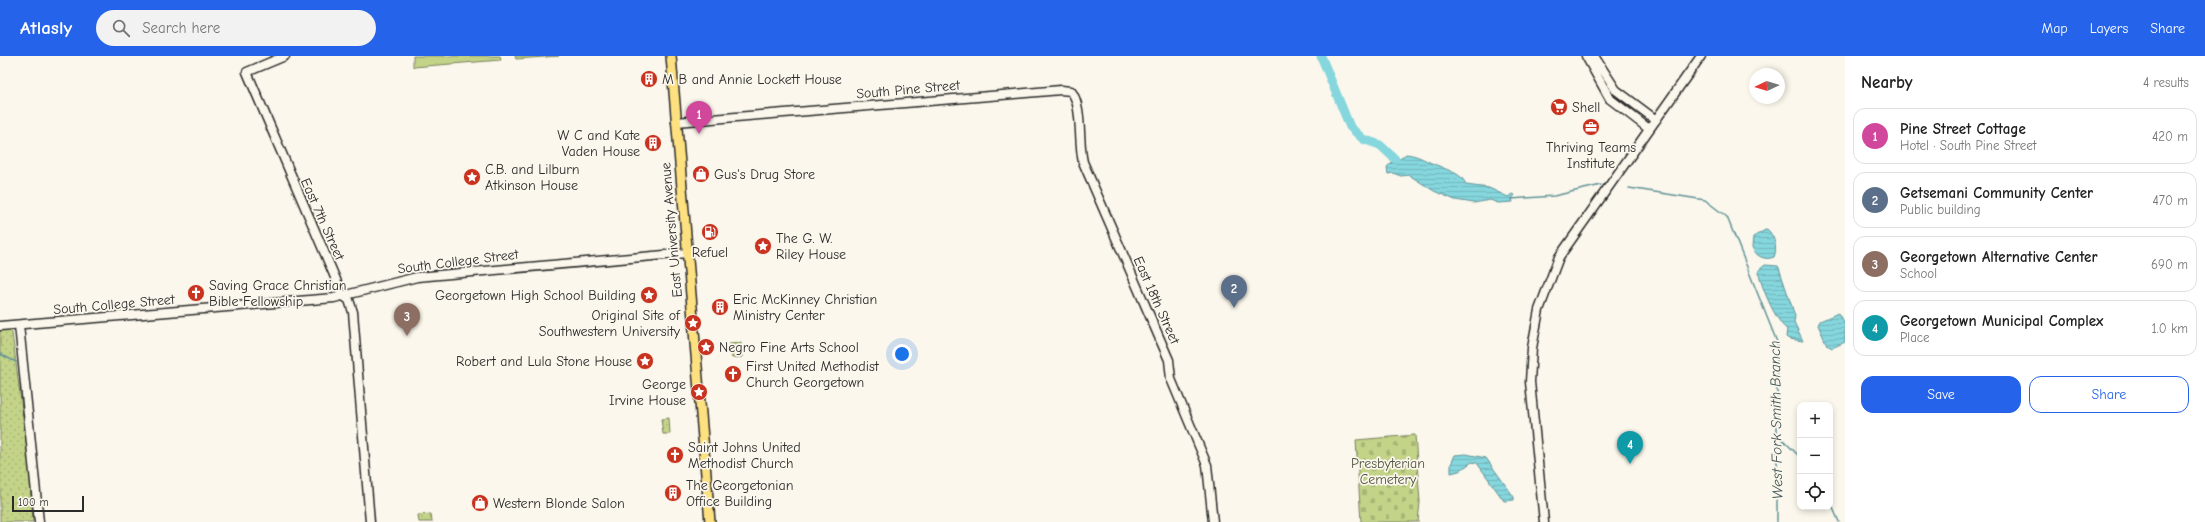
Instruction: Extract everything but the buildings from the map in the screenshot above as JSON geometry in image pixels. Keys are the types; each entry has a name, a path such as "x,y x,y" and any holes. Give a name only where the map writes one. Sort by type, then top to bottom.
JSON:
{"main road":[{"name":"East University Avenue","path":"671,56 710,522"}],"street":[{"name":"East 7th Street","path":"284,56 247,72 343,296 349,300 353,312 370,522"},
{"path":"1586,56 1610,99 1649,129"},
{"path":"1594,56 1620,94 1656,120"},
{"path":"1544,522 1530,382 1532,348 1539,310 1559,257 1701,56"},
{"name":"South Pine Street","path":"676,122 884,103 1061,90 1071,91"},
{"name":"East 18th Street","path":"1071,91 1076,99 1080,150 1083,162 1169,360 1171,379 1207,465 1213,522"},
{"name":"South College Street","path":"0,326 290,302 343,296 417,276 687,253"},
{"path":"19,325 39,522"}],"green space":[{"path":"413,56 500,56 501,60 413,67"},
{"path":"515,56 559,56 516,59"},
{"path":"10,329 12,333 29,463 33,522 0,522 0,330"},
{"path":"741,343 742,357 732,358 729,344"},
{"path":"669,418 670,434 663,434 661,419"},
{"name":"Presbyterian Cemetery","path":"1415,435 1420,502 1418,522 1361,522 1356,440"},
{"path":"431,514 432,522 419,522 418,515"}],"water":[{"path":"1406,154 1419,157 1455,173 1462,178 1466,185 1489,188 1508,197 1512,194 1515,195 1512,199 1513,202 1498,203 1490,200 1474,203 1455,200 1434,191 1409,175 1401,176 1393,173 1388,174 1387,167 1395,159 1400,159"},
{"path":"1767,229 1773,238 1776,250 1774,257 1771,258 1761,257 1755,253 1752,247 1753,237"},
{"path":"1765,265 1778,266 1779,268 1795,316 1794,322 1803,341 1789,339 1786,337 1787,329 1773,311 1762,283 1759,270"},
{"path":"1838,313 1845,325 1845,342 1832,348 1827,345 1818,325 1820,321"},
{"path":"1466,454 1486,458 1514,497 1514,500 1504,501 1477,463 1472,462 1459,471 1451,473 1451,464 1455,455"}],"waterway":[{"name":"West Fork Smith Branch","path":"1321,56 1350,127 1363,139 1380,145 1395,159"},
{"name":"West Fork Smith Branch","path":"1511,199 1554,196 1601,185"},
{"name":"West Fork Smith Branch","path":"1629,188 1705,200 1727,217 1777,342 1777,522"},
{"path":"0,354 16,362"},
{"path":"1777,434 1797,454"},
{"path":"1833,508 1839,522"}],"place":[{"name":"M B and Annie Lockett House","path":"649,79"},
{"name":"Shell","path":"1559,107"},
{"name":"Thriving Teams Institute","path":"1591,127"},
{"name":"Pine Street Cottage","path":"699,134"},
{"name":"W C and Kate Vaden House","path":"653,143"},
{"name":"Gus's Drug Store","path":"701,174"},
{"name":"C.B. and Lilburn Atkinson House","path":"472,177"},
{"name":"Refuel","path":"710,232"},
{"name":"The G. W. Riley House","path":"763,246"},
{"name":"Saving Grace Christian Bible Fellowship","path":"196,293"},
{"name":"Georgetown High School Building","path":"649,295"},
{"name":"Eric McKinney Christian Ministry Center","path":"720,307"},
{"name":"Getsemani Community Center","path":"1234,308"},
{"name":"Original Site of Southwestern University","path":"693,323"},
{"name":"Georgetown Alternative Center","path":"407,336"},
{"name":"Negro Fine Arts School","path":"706,347"},
{"name":"Robert and Lula Stone House","path":"645,361"},
{"name":"First United Methodist Church Georgetown","path":"733,374"},
{"name":"George Irvine House","path":"699,392"},
{"name":"Saint Johns United Methodist Church","path":"675,455"},
{"name":"Georgetown Municipal Complex","path":"1630,464"},
{"name":"The Georgetonian Office Building","path":"673,493"},
{"name":"Western Blonde Salon","path":"480,503"}]}
